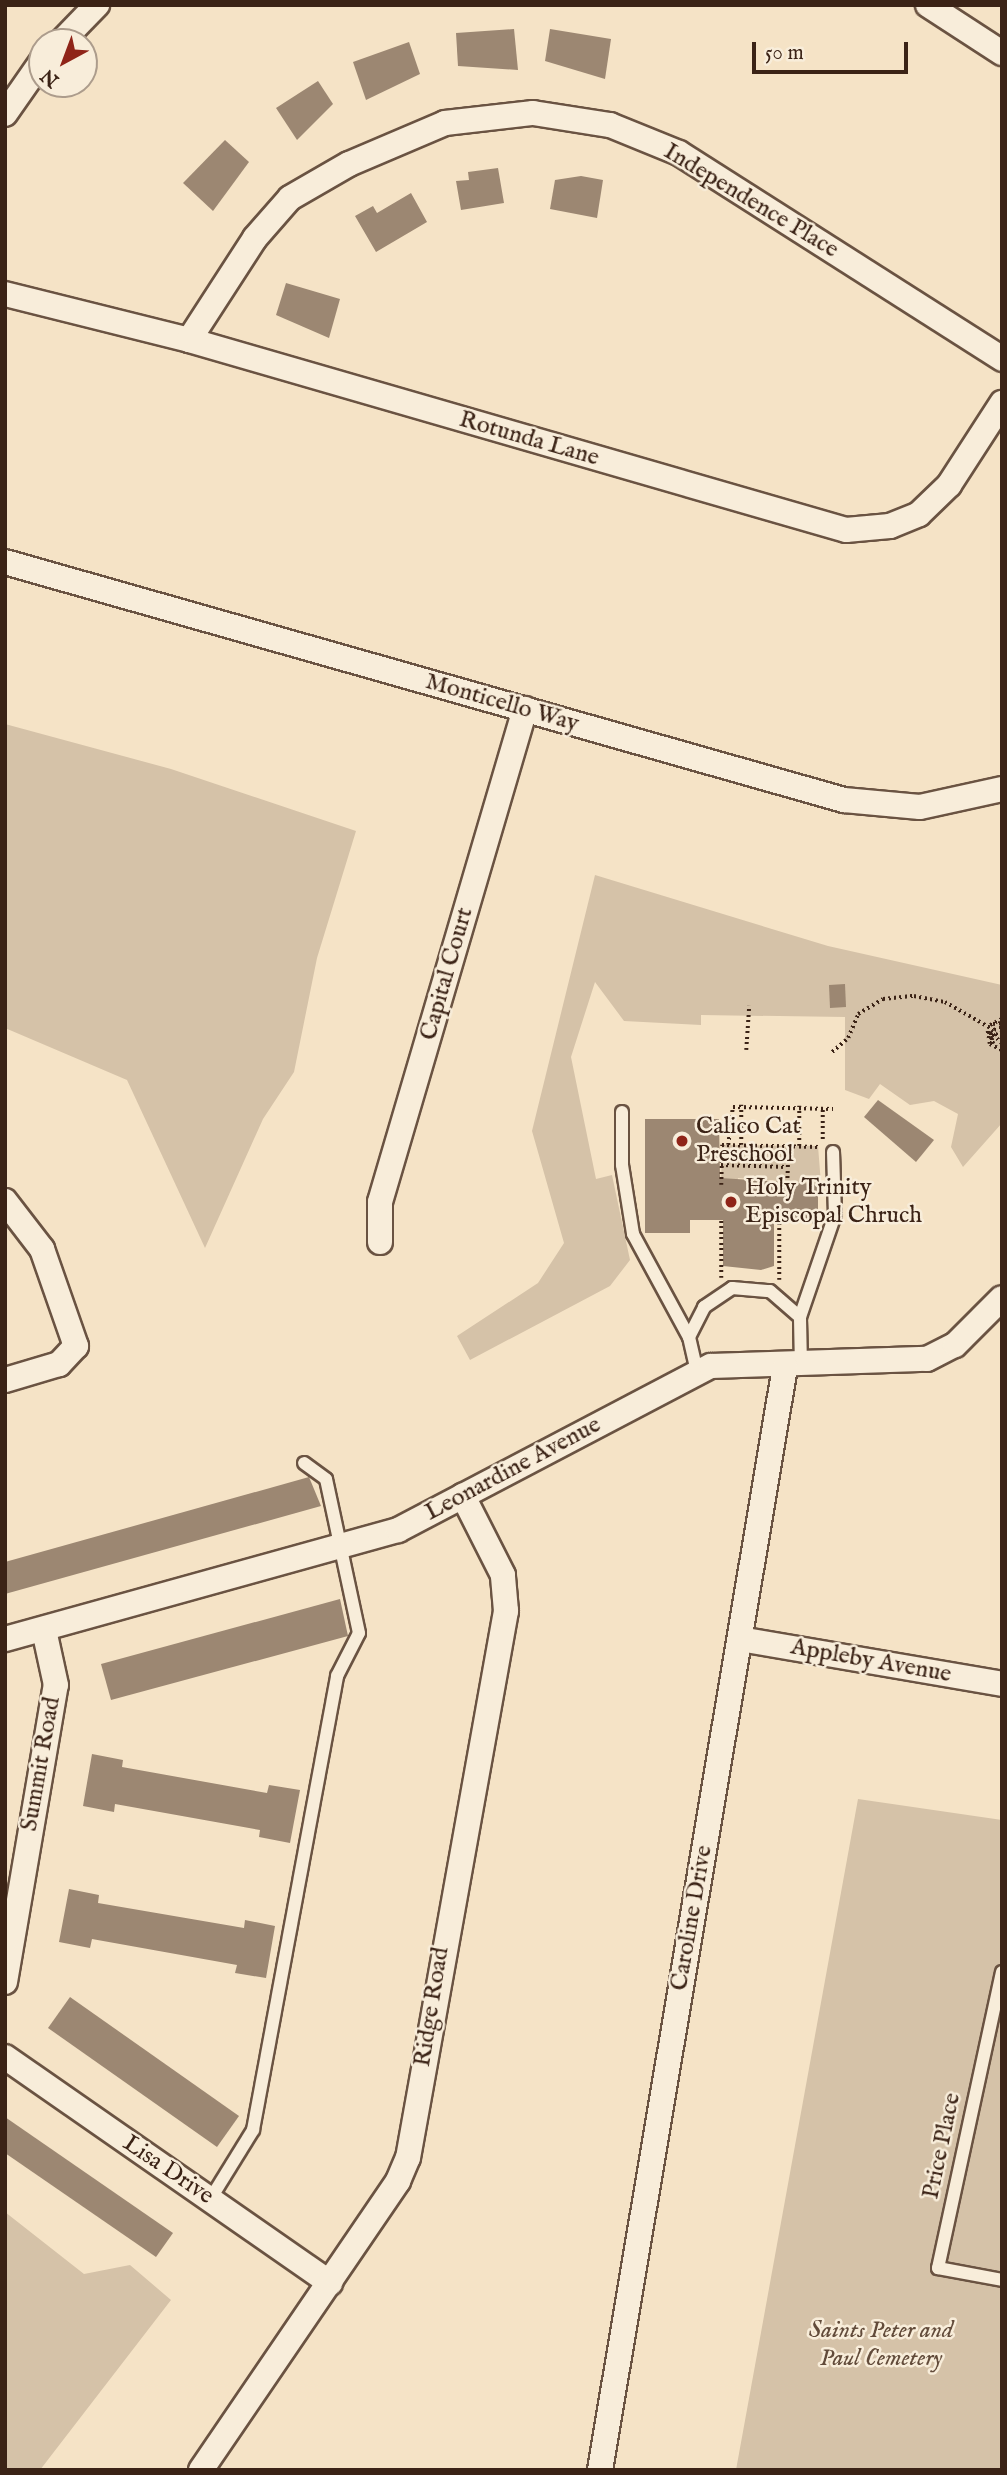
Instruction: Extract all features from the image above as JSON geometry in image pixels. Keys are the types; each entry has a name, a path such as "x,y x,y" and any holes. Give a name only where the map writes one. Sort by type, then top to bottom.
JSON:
{"street":[{"path":"75,28 97,5"},
{"path":"928,5 1002,53"},
{"path":"5,114 28,81"},
{"name":"Independence Place","path":"189,340 255,238 290,198 349,164 445,123 533,113 610,125 679,153 1002,359"},
{"name":"Rotunda Lane","path":"5,294 189,340 846,530 890,526 919,514 949,485 1002,403"},
{"name":"Monticello Way","path":"5,562 844,800 919,807 1002,789"},
{"name":"Capital Court","path":"380,1242 380,1202 524,709"},
{"path":"5,1201 42,1250 76,1346 59,1364 5,1380"},
{"name":"Leonardine Avenue","path":"5,1639 346,1548 463,1496 696,1371 927,1359 954,1345 999,1308"},
{"name":"Caroline Drive","path":"600,2470 740,1639 793,1366"},
{"name":"Ridge Road","path":"201,2470 330,2283 408,2158 445,1928 501,1652 503,1575 463,1496"},
{"name":"Summit Road","path":"5,1982 56,1685 44,1630"},
{"name":"Appleby Avenue","path":"740,1639 1002,1684"},
{"name":"Lisa Drive","path":"5,2057 330,2283"}],"lane":[{"path":"622,1112 622,1165 633,1234 689,1337 696,1371"},
{"path":"793,1366 800,1317 835,1215 825,1151"},
{"path":"689,1337 704,1307 721,1294 758,1286 779,1296 800,1317"},
{"path":"211,2199 253,2130 337,1676 359,1633 346,1548 326,1479 304,1463"},
{"name":"Price Place","path":"1002,1972 938,2268 1002,2280"}],"path":[{"path":"832,1052 848,1038 858,1014 883,999 914,996 945,1002 1002,1035"},
{"path":"746,1050 744,1011 749,1006"},
{"path":"987,1028 1002,1035 986,1042 987,1028"},
{"path":"741,1106 741,1145"},
{"path":"728,1145 733,1107 833,1110"},
{"path":"799,1107 799,1146"},
{"path":"721,1185 722,1145 799,1146 825,1151 823,1109"},
{"path":"787,1184 788,1146"},
{"path":"721,1165 787,1167"},
{"path":"779,1296 779,1221 820,1222 821,1209"},
{"path":"721,1220 721,1294"}],"green space":[{"path":"5,724 171,769 356,831 317,958 294,1072 263,1119 205,1248 127,1080 5,1028"},
{"path":"595,875 828,946 1002,985 1002,1123 963,1167 951,1147 958,1114 934,1101 910,1105 880,1084 869,1099 845,1090 845,1017 701,1015 701,1025 624,1021 595,982 571,1057 596,1179 612,1175 630,1260 610,1286 470,1360 457,1336 538,1283 564,1243 532,1131"},
{"path":"722,1145 818,1146 821,1184 738,1178 737,1185 721,1185"},
{"name":"Saints Peter and Paul Cemetery","path":"858,1799 1002,1820 1002,2470 736,2470"},
{"path":"5,2212 84,2274 130,2265 171,2300 40,2470 5,2470"}],"building":[{"path":"514,29 518,70 458,66 456,33"},
{"path":"550,29 611,39 605,79 545,61"},
{"path":"409,42 420,74 366,100 353,62"},
{"path":"318,81 333,104 297,140 276,108"},
{"path":"225,140 249,162 213,211 183,183"},
{"path":"498,168 504,203 461,210 456,181 469,180 468,172"},
{"path":"581,176 603,180 597,218 550,209 555,180"},
{"path":"411,193 427,222 376,252 355,216 373,206 377,213"},
{"path":"286,283 340,299 329,338 276,315"},
{"path":"845,984 846,1007 830,1008 829,985"},
{"path":"878,1100 934,1140 916,1162 864,1117"},
{"name":"Holy Trinity Episcopal Chruch","path":"645,1119 719,1119 720,1178 818,1184 818,1219 774,1219 774,1266 761,1270 723,1266 723,1220 690,1220 690,1233 645,1233"},
{"path":"309,1477 321,1506 5,1594 5,1562"},
{"path":"340,1599 348,1636 111,1700 101,1664"},
{"path":"92,1754 123,1760 122,1767 267,1793 269,1785 300,1790 290,1843 259,1837 260,1830 115,1804 114,1812 83,1806"},
{"path":"69,1889 99,1895 98,1903 244,1928 245,1920 275,1926 266,1978 235,1973 237,1965 92,1939 90,1948 59,1942"},
{"path":"70,1997 239,2116 217,2147 48,2028"},
{"path":"5,2117 173,2233 156,2257 5,2153"}],"place":[{"name":"Calico Cat Preschool","path":"682,1141"},
{"name":"Holy Trinity Episcopal Chruch","path":"731,1202"}]}
